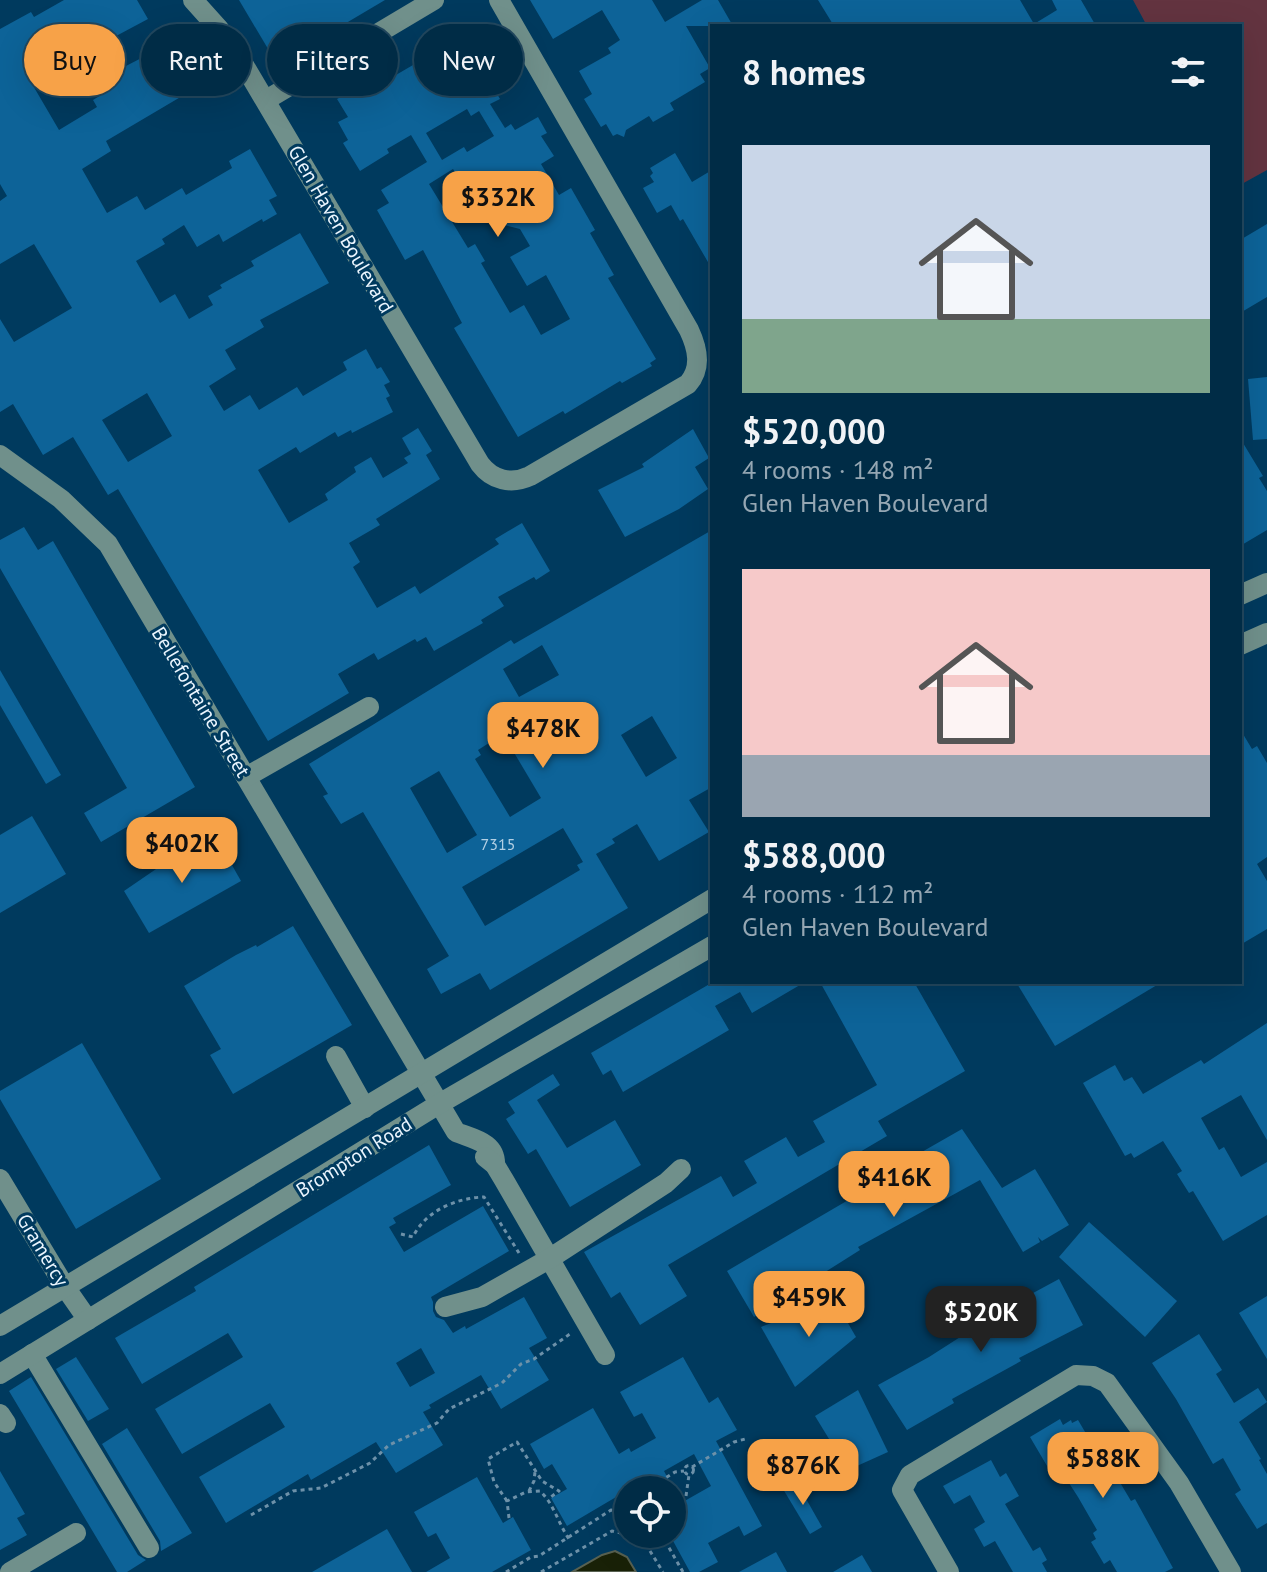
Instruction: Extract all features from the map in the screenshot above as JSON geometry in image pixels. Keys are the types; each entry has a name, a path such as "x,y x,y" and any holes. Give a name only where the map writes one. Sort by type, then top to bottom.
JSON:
{"street":[{"name":"Glen Haven Boulevard","path":"193,0 219,29 266,100 480,464 492,476 521,481 692,379 698,361 694,341 659,277 499,0"},
{"path":"266,100 434,0"},
{"name":"Bellefontaine Street","path":"0,455 61,499 108,544 456,1132 482,1143 482,1151 488,1162 495,1165 549,1259"},
{"path":"1242,594 1267,583"},
{"path":"1242,644 1267,633"},
{"path":"246,777 369,707"},
{"name":"Brompton Road","path":"0,1326 710,900"},
{"name":"Brompton Road","path":"0,1374 439,1104 710,947"},
{"path":"336,1056 365,1108"},
{"path":"445,1307 482,1297 549,1259 666,1183 681,1169"},
{"name":"Gramercy","path":"0,1179 88,1320"},
{"path":"549,1259 605,1355"},
{"path":"32,1354 149,1548"},
{"path":"949,1572 902,1490 910,1475 1076,1375 1093,1376 1107,1383 1179,1483 1231,1572"},
{"path":"10,1572 76,1533"}],"path":[{"path":"401,1234 413,1237 419,1224 460,1199 484,1197 529,1270"},
{"path":"251,1515 293,1491 321,1488 370,1463 389,1445 437,1423 449,1409 502,1383 521,1364 587,1325"},
{"path":"684,1471 687,1465 692,1467 734,1442 745,1439"},
{"path":"509,1518 507,1501 494,1482 488,1459 517,1442 546,1485 559,1491 548,1499"},
{"path":"686,1496 689,1475 694,1471 692,1467"},
{"path":"529,1491 535,1470"},
{"path":"669,1476 684,1471 689,1475"},
{"path":"507,1501 529,1491 540,1491 548,1499 569,1539"},
{"path":"506,1572 569,1539 576,1531 614,1510"},
{"path":"541,1572 612,1531 642,1538 663,1572"},
{"path":"669,1548 683,1572"}],"shaded area":[{"path":"1133,0 1267,0 1267,170 1242,184 1242,24 1146,24"},
{"path":"615,1551 627,1557 636,1572 572,1572 602,1555"}],"building":[{"path":"64,0 137,0 148,19 125,31 125,24 24,24 24,96 39,96 59,130 97,107 93,100 100,96 125,96 125,66 141,58 141,96 182,96 106,141 111,151 82,169 107,213 137,196 145,210 182,188 186,195 232,168 229,161 250,149 277,196 269,200 277,214 263,222 262,219 223,242 219,234 197,247 184,225 162,239 165,244 136,261 160,303 175,294 189,319 213,305 208,296 222,288 220,285 254,266 251,261 300,233 329,283 260,320 264,327 225,350 236,369 209,386 224,411 250,395 259,410 297,387 303,396 347,370 343,362 366,349 377,369 381,367 390,382 384,385 393,412 352,433 351,430 338,437 335,432 300,453 296,447 258,470 289,523 328,500 325,494 356,472 354,467 371,457 383,478 408,463 404,458 411,454 402,438 418,428 432,451 426,455 440,479 376,519 380,525 349,543 360,562 353,567 377,608 415,586 420,594 499,544 495,539 522,523 550,571 498,597 504,606 481,620 483,623 434,651 426,637 417,642 415,639 378,660 374,653 338,674 349,693 268,741 118,489 108,495 73,437 43,455 13,404 0,412 0,319 14,342 72,308 34,244 0,264 0,201 7,196 0,184 0,29 31,12 34,17","holes":["147,393 172,436 128,462 102,420"]},
{"path":"239,0 385,0 344,24 267,24 267,47"},
{"path":"530,0 652,0 665,22 702,0 718,0 732,24 686,26 710,68 700,74 705,82 670,103 674,110 653,122 649,116 626,130 624,137 613,136 606,124 601,127 584,99 592,94 579,71 611,53 608,48 620,40 602,10 553,39"},
{"path":"818,0 1020,0 1034,24 833,24"},
{"path":"1052,0 1081,0 1095,24 1034,24 1057,10"},
{"path":"414,64 414,96 498,96 500,99 490,104 505,128 511,124 515,130 538,117 547,133 541,136 554,156 541,164 559,195 571,188 595,230 590,233 614,275 608,278 656,359 650,363 652,366 518,437 454,328 462,323 423,250 405,260 377,210 389,203 381,190 427,162 411,135 387,149 389,153 360,171 343,143 348,140 338,122 348,117 337,99 343,96 398,96 398,74","holes":["467,109 471,116 479,111 494,136 467,152 464,147 442,160 426,133","453,169 485,216 495,210 504,225 520,229 530,246 510,257 527,286 546,275 570,319 541,335 524,305 510,313 481,263 485,261 475,244 468,248 429,184"]},
{"path":"675,153 692,182 710,171 710,266 683,219 680,221 671,205 657,213 643,188 654,182 650,168"},
{"path":"1267,224 1267,297 1242,312 1242,239"},
{"path":"1267,377 1267,439 1253,440 1248,379"},
{"path":"693,429 709,458 695,467 708,489 679,509 625,537 598,490 644,467 642,464"},
{"path":"1242,441 1263,476 1259,478 1267,491 1267,530 1242,545"},
{"path":"24,527 38,550 53,541 195,787 101,842 84,813 127,788 0,568 0,540"},
{"path":"710,531 710,788 689,800 709,832 659,861 637,824 612,839 615,843 596,854 628,908 490,990 480,973 441,994 427,969 449,956 363,812 341,824 323,796 328,794 309,764 511,640 514,644","holes":["542,645 559,675 519,697 503,669","652,716 677,758 646,777 621,735","503,734 541,798 510,817 475,759 481,755 478,750","439,771 477,835 447,853 410,788","563,828 583,862 577,865 580,870 485,926 462,887"]},
{"path":"0,670 61,775 46,784 0,705"},
{"path":"1242,732 1252,749 1257,746 1267,763 1267,857 1257,864 1267,881 1267,929 1242,944"},
{"path":"32,816 66,874 0,913 0,835"},
{"path":"216,837 241,881 149,933 124,891 159,867"},
{"path":"293,926 352,1025 233,1094 210,1055 221,1049 184,986"},
{"path":"710,984 802,984 752,1013 740,992 715,1006 729,1030 623,1092 611,1070 603,1075 591,1053"},
{"path":"821,984 915,984 965,1071 878,1121 887,1136 668,1265 687,1296 640,1325 620,1292 611,1298 584,1252 721,1176 733,1197 757,1183 744,1161 786,1137 798,1157 825,1142 813,1121 877,1085"},
{"path":"1017,984 1159,984 1055,1046"},
{"path":"1267,1023 1267,1140 1241,1095 1201,1118 1219,1150 1224,1147 1241,1177 1267,1162 1267,1215 1223,1241 1193,1191 1189,1193 1177,1174 1182,1171 1163,1141 1134,1158 1131,1153 1125,1156 1083,1083 1115,1065 1124,1081 1132,1077 1143,1094 1201,1060 1204,1064"},
{"path":"82,1043 161,1179 76,1229 0,1099 0,1091"},
{"path":"553,1074 560,1085 537,1100 567,1148 615,1120 641,1165 570,1207 536,1149 528,1154 506,1119 515,1113 508,1102"},
{"path":"962,1129 1002,1188 1035,1169 1069,1225 1042,1241 1038,1237 1040,1242 1023,1252 980,1180 858,1247 860,1250 754,1317 727,1271 915,1161 913,1157"},
{"path":"429,1145 451,1185 393,1218 396,1223 389,1227 404,1252 483,1206 509,1251 431,1297 433,1311 453,1333 524,1297 547,1338 529,1348 549,1380 501,1409 481,1375 429,1405 431,1408 423,1412 443,1445 396,1473 376,1442 311,1480 308,1474 226,1523 199,1477 285,1427 270,1403 182,1454 155,1409 243,1357 228,1333 142,1384 115,1338 196,1291 194,1287","holes":["421,1348 435,1373 410,1387 396,1363"]},
{"path":"1089,1222 1177,1301 1145,1337 1059,1257"},
{"path":"1059,1279 1083,1325 1019,1358 1021,1361 952,1399 954,1403 907,1430 878,1385"},
{"path":"1267,1296 1267,1359 1239,1313"},
{"path":"834,1299 856,1337 795,1387 761,1327"},
{"path":"1199,1334 1222,1370 1216,1374 1234,1403 1258,1388 1267,1402 1239,1422 1267,1474 1267,1523 1257,1529 1235,1494 1241,1490 1223,1458 1213,1464 1152,1363"},
{"path":"76,1357 109,1409 88,1421 56,1369"},
{"path":"683,1357 709,1403 718,1397 737,1430 716,1441 762,1526 744,1536 739,1526 708,1543 718,1562 699,1572 690,1572 677,1548 686,1548 686,1500 711,1486 694,1454 664,1471 667,1476 614,1476 614,1498 567,1526 551,1498 567,1489 552,1464 544,1469 530,1444 593,1408 619,1454 629,1448 631,1452 656,1438 642,1413 634,1417 620,1392"},
{"path":"31,1377 138,1555 146,1560 127,1572 117,1572 9,1391"},
{"path":"858,1390 888,1452 848,1470 815,1416"},
{"path":"1060,1419 1063,1425 1078,1420 1097,1452 1104,1448 1118,1472 1115,1474 1131,1501 1135,1499 1173,1568 1165,1572 1117,1572 1110,1560 1104,1564 1091,1542 1096,1539 1093,1533 1097,1530 1078,1497 1058,1466 1050,1471 1030,1437"},
{"path":"127,1428 192,1533 161,1551 160,1541 102,1444"},
{"path":"991,1460 1000,1477 1006,1473 1019,1496 1005,1504 1033,1551 1040,1547 1047,1560 1042,1563 1047,1572 1013,1572 995,1541 984,1547 974,1529 985,1522 970,1495 954,1504 943,1486"},
{"path":"0,1471 25,1514 17,1518 27,1535 0,1550"},
{"path":"477,1477 503,1523 513,1517 531,1550 492,1572 426,1572 450,1558 436,1533 428,1537 414,1512"},
{"path":"796,1481 822,1527 810,1534 783,1489"},
{"path":"387,1529 412,1572 312,1572"},
{"path":"776,1552 787,1572 739,1572"},
{"path":"862,1555 872,1572 833,1572"}]}
